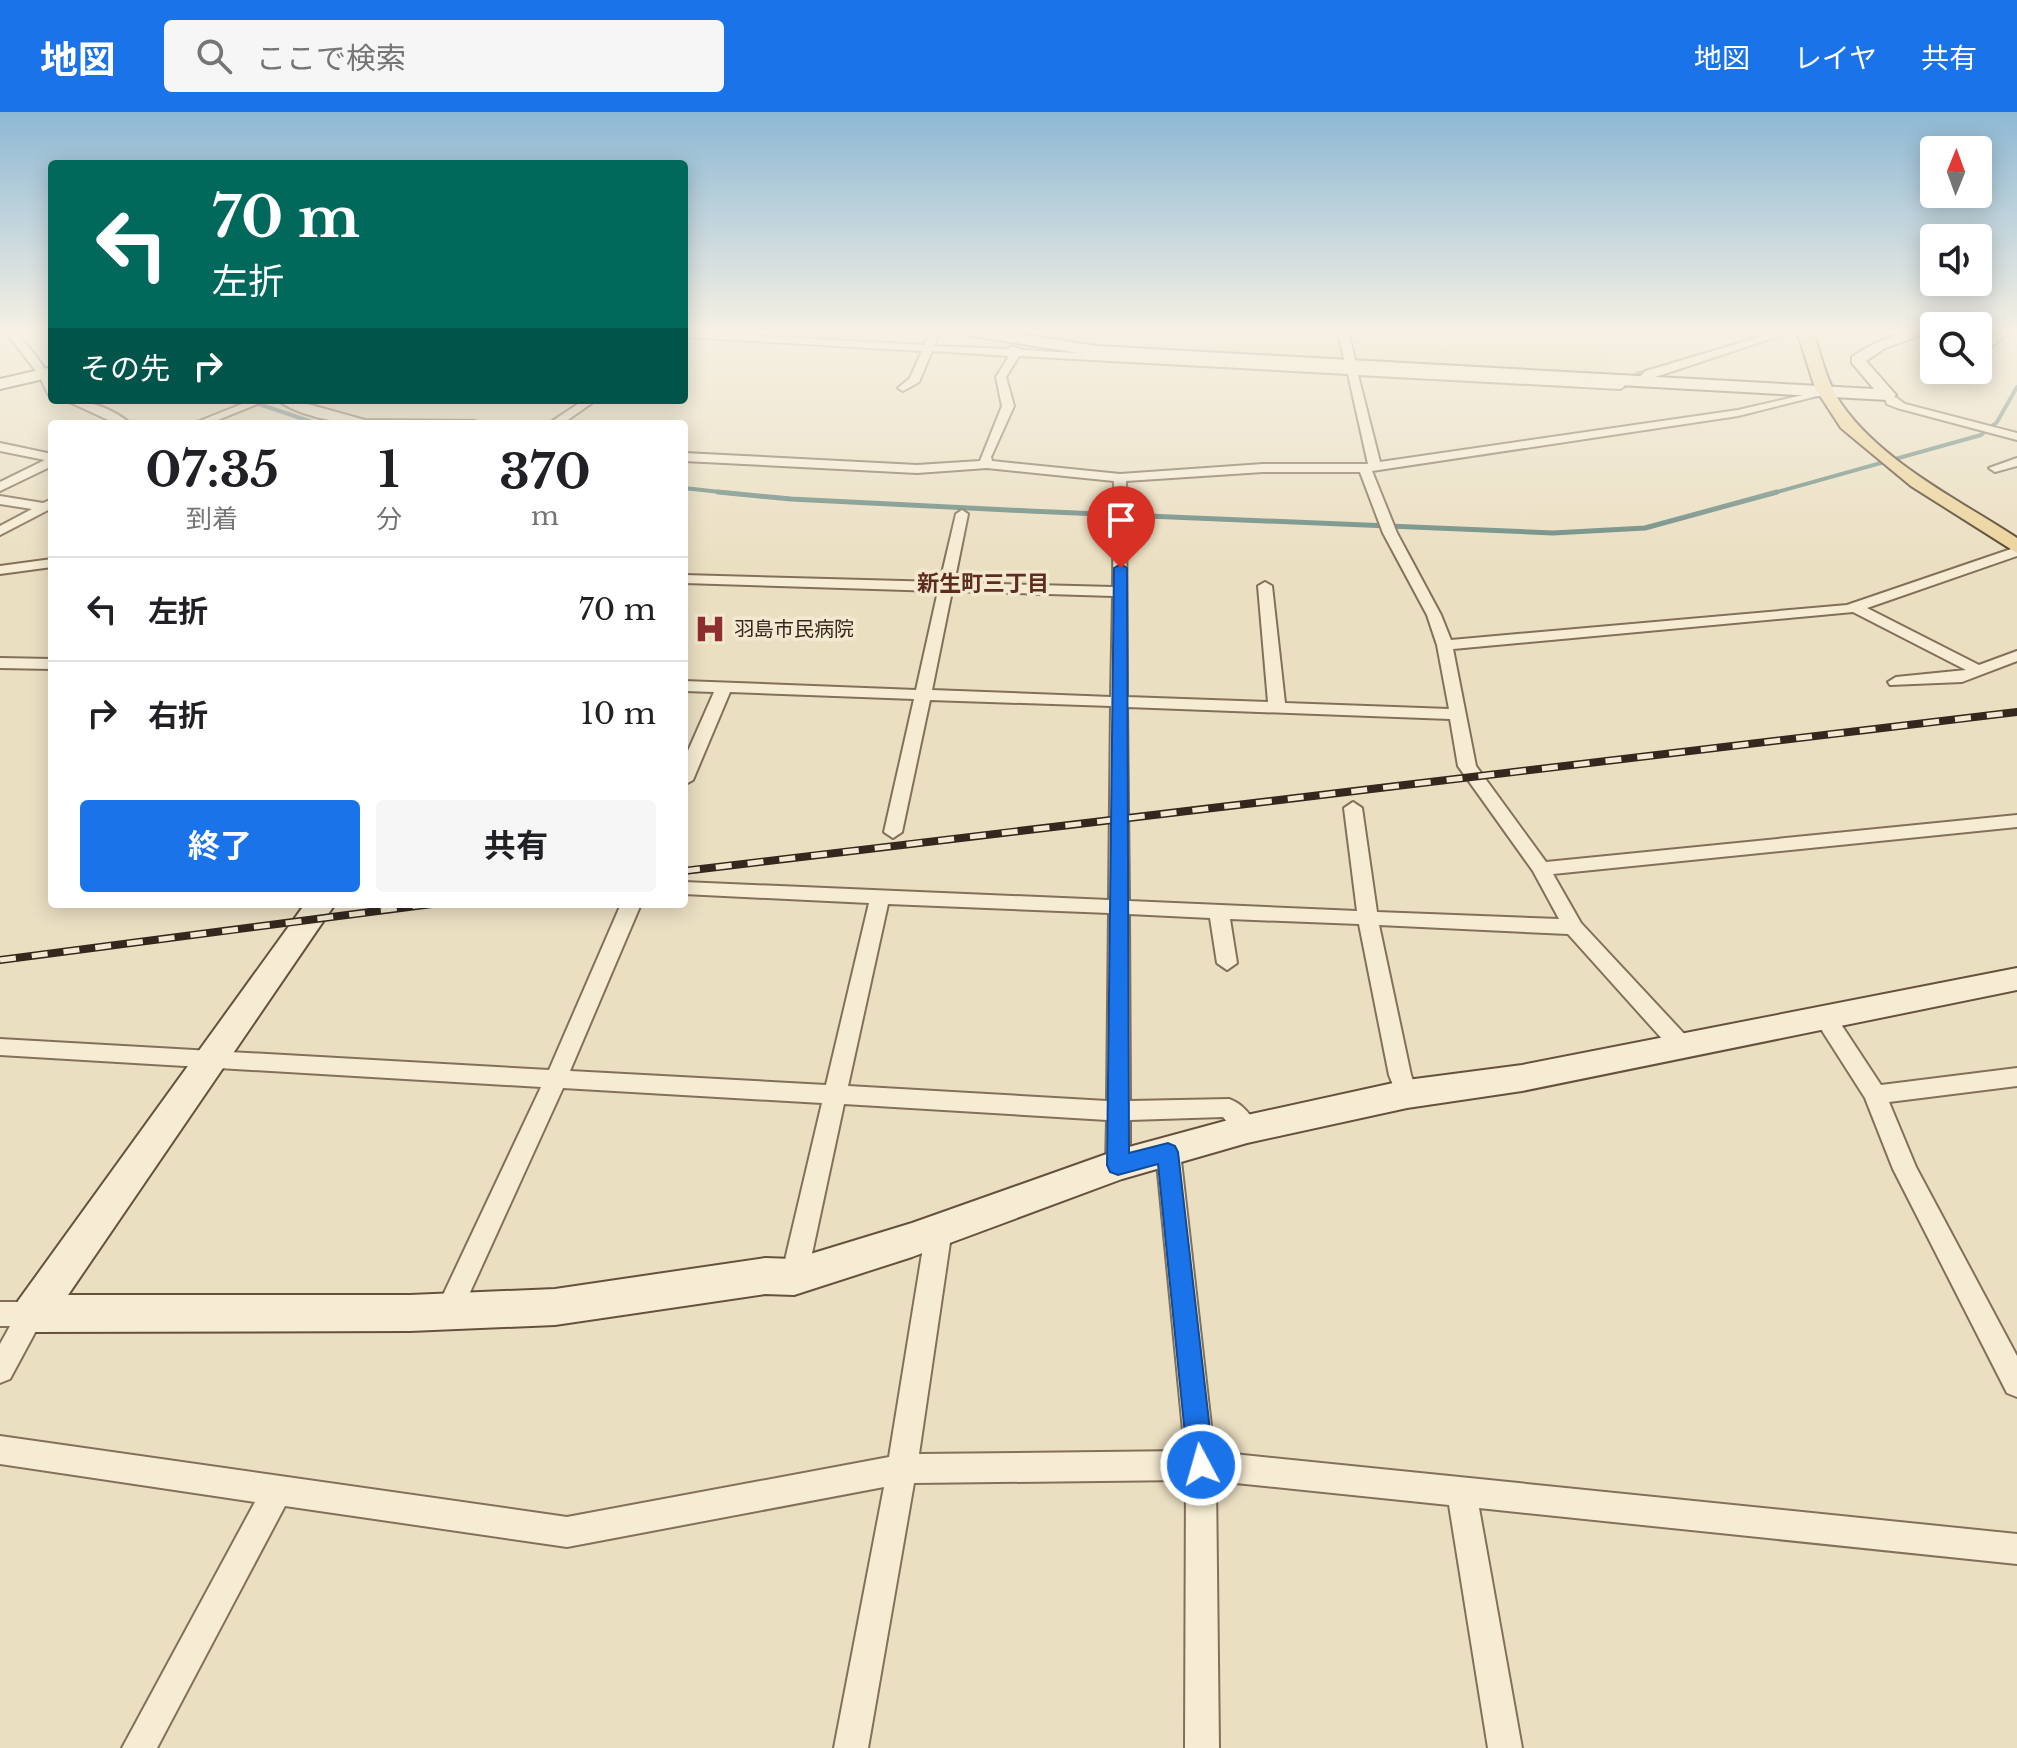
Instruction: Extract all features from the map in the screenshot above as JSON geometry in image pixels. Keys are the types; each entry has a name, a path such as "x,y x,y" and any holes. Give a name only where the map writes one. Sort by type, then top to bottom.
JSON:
{"main road":[{"path":"1836,407 1849,426 1882,454 2017,549"}],"street":[{"path":"87,407 117,420"},
{"path":"304,407 349,420"},
{"path":"560,420 580,407"},
{"path":"987,464 985,457 1007,407"},
{"path":"1358,407 1383,517 1434,615 1445,645 1467,766 1541,869 1573,927 1681,1045"},
{"path":"688,457 917,469 987,464 1120,478 1263,468 1370,467 1760,407"},
{"path":"1906,407 2017,437"},
{"path":"208,420 240,408"},
{"path":"0,447 48,459"},
{"path":"0,487 48,462"},
{"path":"1995,468 2017,462"},
{"path":"1118,1165 1120,478"},
{"path":"0,500 48,505"},
{"path":"0,531 48,505"},
{"path":"893,832 920,695 962,514"},
{"path":"1445,645 1854,607 2017,549"},
{"path":"0,570 48,564"},
{"path":"688,579 1121,592"},
{"path":"1265,586 1277,708"},
{"path":"1854,607 1979,671"},
{"path":"34,664 48,652"},
{"path":"1896,682 1962,677 2017,656"},
{"path":"0,663 48,664"},
{"path":"688,686 1457,714"},
{"path":"688,771 724,687"},
{"path":"1353,808 1368,918 1400,1075 1407,1094"},
{"path":"1541,869 2017,821"},
{"path":"688,888 1573,927"},
{"path":"794,1277 880,896"},
{"path":"0,1370 16,1314 214,1058 317,908"},
{"path":"448,1312 557,1076 629,908"},
{"path":"1219,910 1227,963"},
{"path":"16,1314 448,1312 555,1307 765,1276 794,1277 1118,1165 1247,1129 1407,1094 1522,1078 1823,1015 2017,979"},
{"path":"1823,1015 1875,1095 1905,1169 2017,1384"},
{"path":"0,1047 557,1076 1119,1111 1229,1108 1247,1129"},
{"path":"1875,1095 2017,1077"},
{"path":"1168,1152 1201,1465 1202,1748"},
{"path":"851,1748 902,1469 939,1229"},
{"path":"0,1450 567,1532 902,1469 1201,1465 2017,1549"},
{"path":"139,1748 277,1490"},
{"path":"1461,1490 1505,1748"}],"waterway":[{"path":"269,407 306,420"},
{"path":"1770,494 1981,435 1997,422 2005,407"},
{"path":"688,488 733,493"},
{"path":"718,492 733,493"},
{"path":"733,493 1029,511 1553,533 1645,528 1777,492"},
{"path":"733,493 738,494"}],"railway":[{"path":"688,871 2017,712"},
{"path":"0,960 401,908"}],"place":[{"name":"羽島市民病院","path":"710,629"}],"district":[{"name":"新生町三丁目","path":"983,583"}],"route":[{"path":"1121,568 1118,1165 1168,1152 1201,1465"}]}
